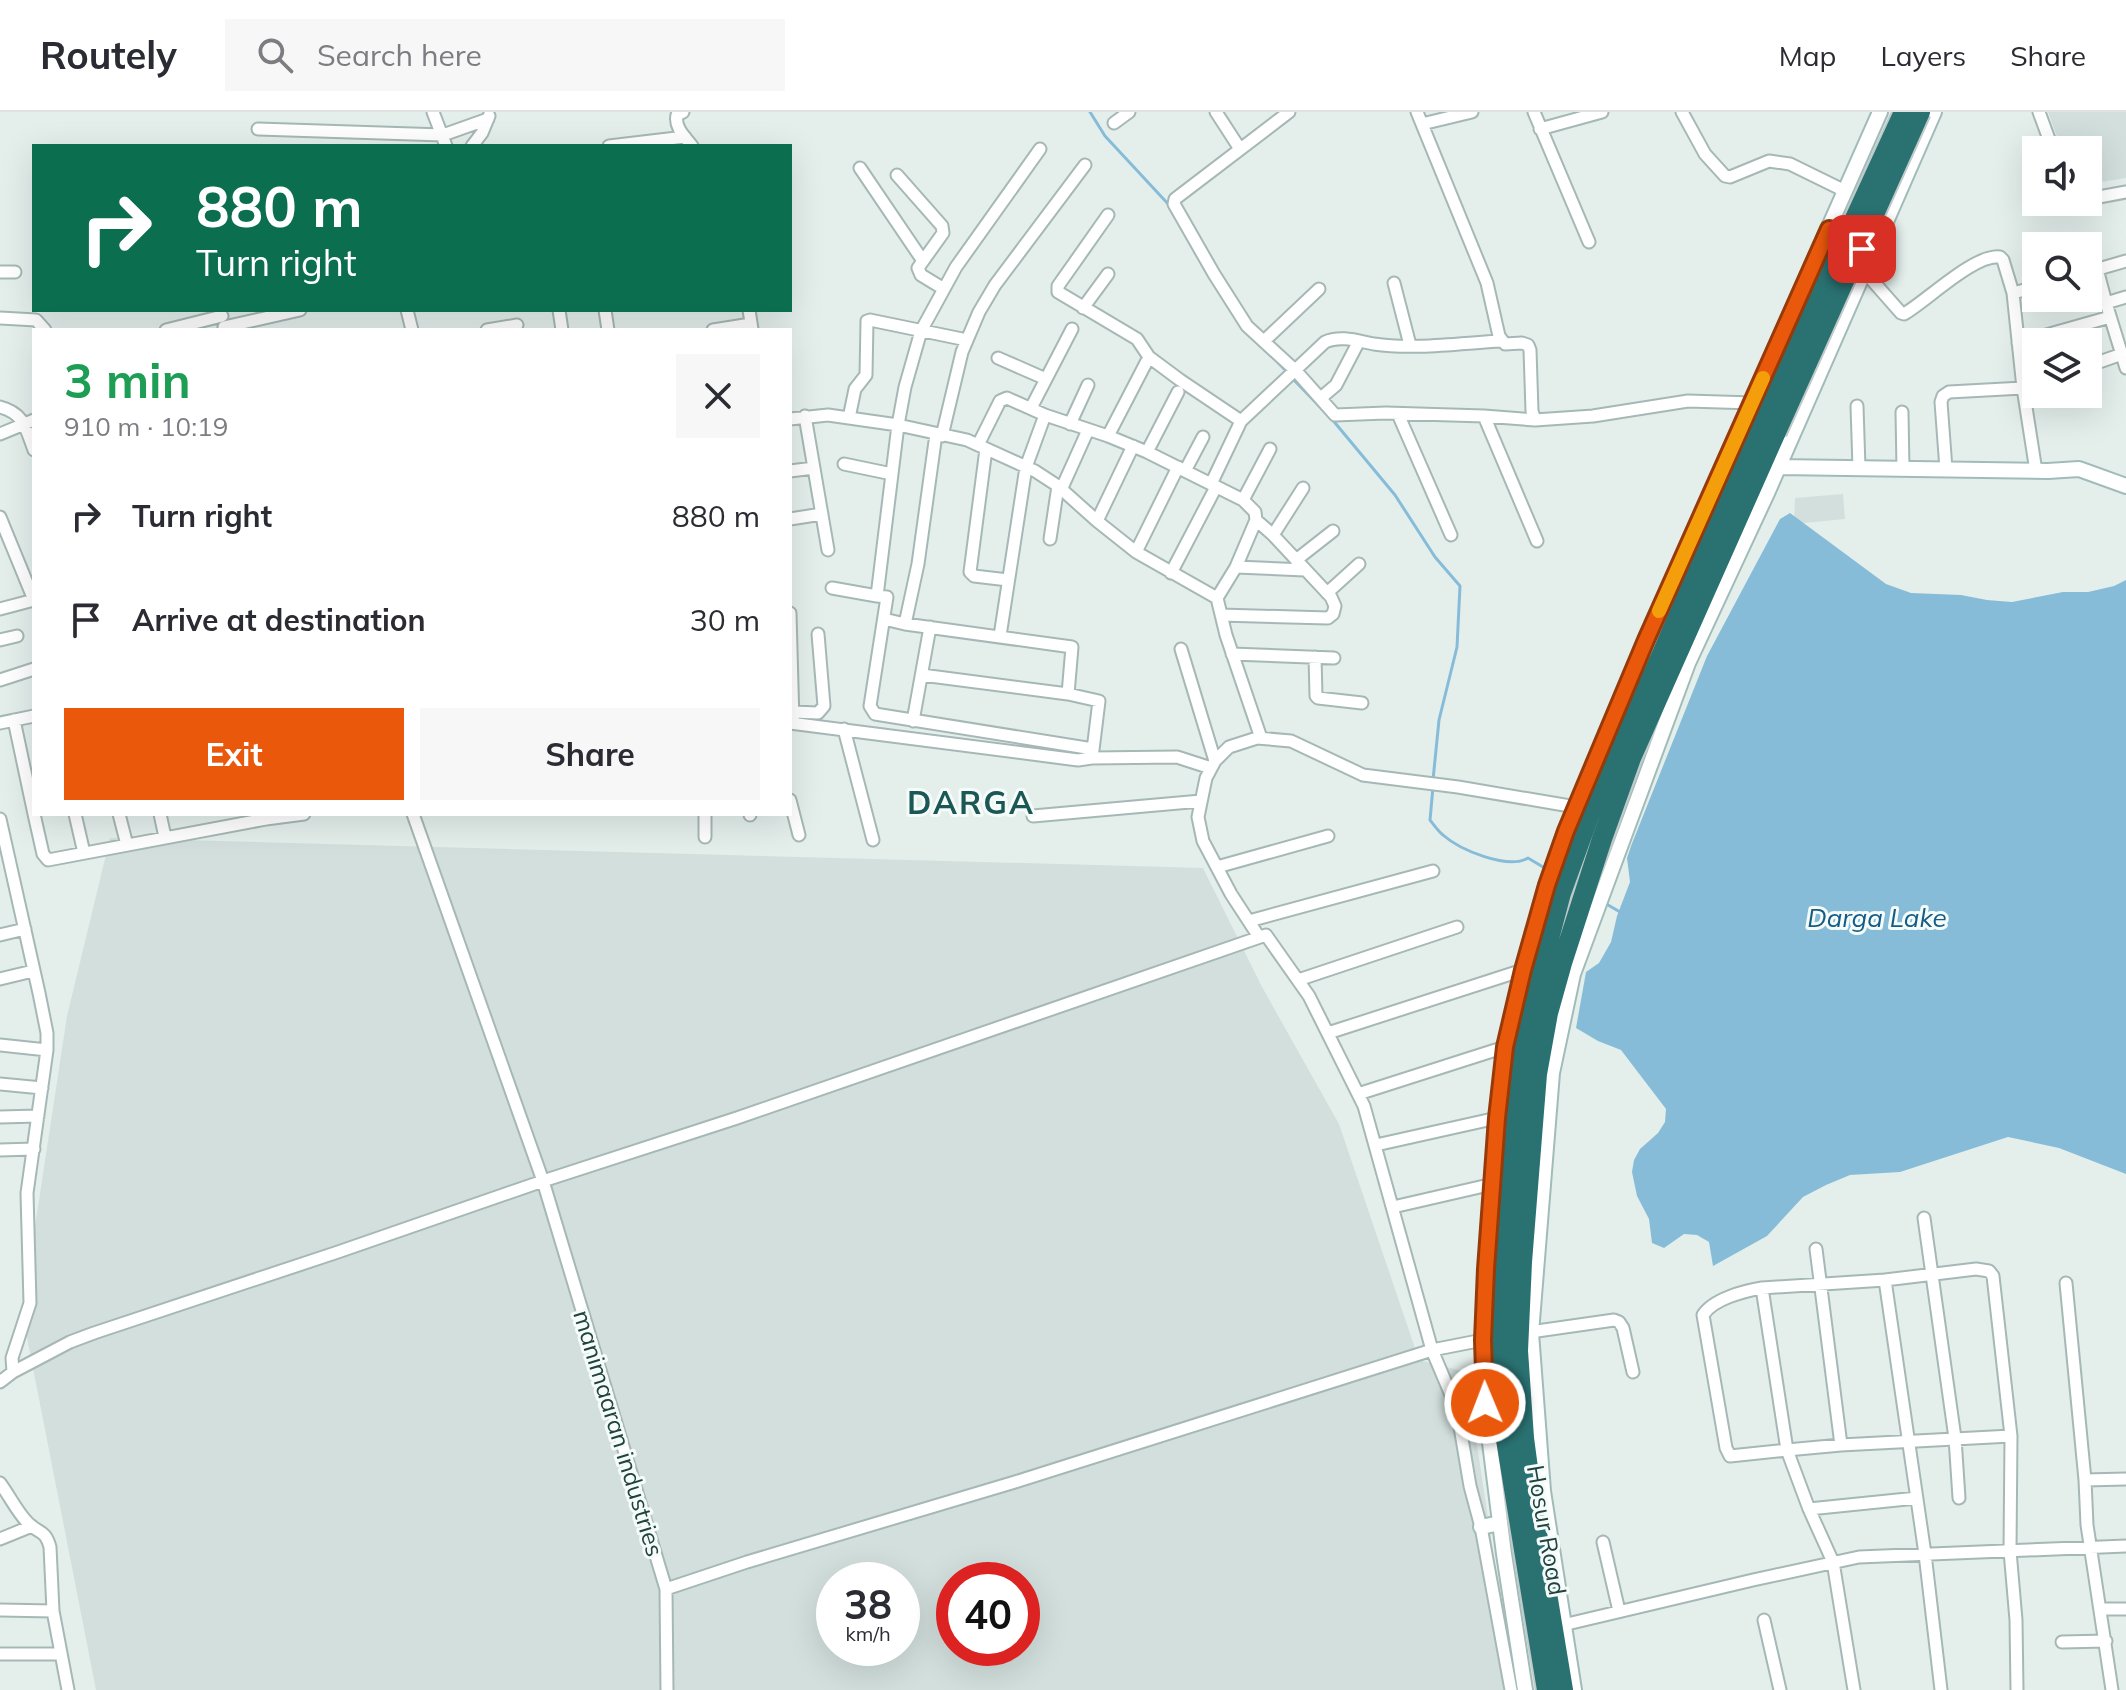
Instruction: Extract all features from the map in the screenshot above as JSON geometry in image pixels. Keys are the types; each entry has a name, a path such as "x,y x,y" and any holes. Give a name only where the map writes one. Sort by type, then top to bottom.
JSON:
{"highway":[{"name":"Hosur Road","path":"1547,1690 1505,1434 1508,1336 1522,1262 1537,1074 1548,1013 1600,873 1631,758 1904,112"},
{"name":"Hosur Road","path":"1563,1690 1508,1336 1503,1261 1518,1068 1554,889 1565,858 1590,813 1768,428 1920,112"}],"street":[{"path":"433,112 444,141"},
{"path":"1114,123 1129,112"},
{"path":"1216,112 1240,149"},
{"path":"1289,112 1190,185 1175,199 1174,204 1242,319 1322,397 1335,415 1484,416 1535,420 1593,416 1688,401 1753,403"},
{"path":"1417,112 1487,283 1501,341"},
{"path":"1422,124 1472,112"},
{"path":"1534,112 1589,242"},
{"path":"1540,129 1602,112"},
{"path":"1682,112 1705,154 1725,176 1730,177 1769,161 1790,164 1845,191"},
{"path":"1565,858 1576,807 1646,640 1880,112"},
{"path":"1600,873 1688,663 1934,112"},
{"path":"2039,112 2048,136"},
{"path":"679,113 676,120 688,141"},
{"path":"258,129 358,140 444,141 489,115"},
{"path":"474,144 489,115"},
{"path":"641,144 688,141"},
{"path":"877,596 898,425 921,331 971,245 1040,149"},
{"path":"905,624 939,435 967,340 995,285 1085,165"},
{"path":"860,168 923,261"},
{"path":"897,175 944,230 918,268 921,275 944,289"},
{"path":"2102,196 2126,192"},
{"path":"1108,215 1058,286 1058,292 1137,339 1149,357 1241,421"},
{"path":"1829,229 1837,240 1850,246 1874,250"},
{"path":"1819,252 1864,271 1904,314 1971,267 1994,256 2000,257 2013,293 2022,379"},
{"path":"2102,267 2126,261"},
{"path":"1812,266 1827,267 1839,274 1853,298"},
{"path":"0,272 15,272"},
{"path":"1083,308 1108,274"},
{"path":"1394,283 1410,345"},
{"path":"1264,341 1319,289"},
{"path":"2013,293 2022,291"},
{"path":"2102,294 2126,368"},
{"path":"2106,303 2126,297"},
{"path":"179,328 284,312"},
{"path":"2018,343 2110,317"},
{"path":"0,318 36,320 43,328"},
{"path":"849,418 855,389 866,375 867,321 967,340"},
{"path":"1031,408 1072,329"},
{"path":"1171,573 1241,421 1325,342 1332,339 1390,346 1501,341 1528,345 1535,420"},
{"path":"1322,397 1336,385 1359,341"},
{"path":"2102,361 2122,354"},
{"path":"1108,436 1149,357"},
{"path":"998,358 1046,379"},
{"path":"1070,424 1088,385"},
{"path":"1946,469 1943,396 1949,392 2022,388"},
{"path":"1147,452 1178,392"},
{"path":"1008,580 974,576 970,572 982,447 1003,398 1133,446 1243,500 1255,512 1256,520 1236,567 1217,598 1232,654 1261,738"},
{"path":"1857,406 1859,468"},
{"path":"0,407 29,422"},
{"path":"2026,408 2036,471"},
{"path":"1902,412 1903,469"},
{"path":"1398,414 1451,535"},
{"path":"792,419 828,415 898,425 967,440 1026,467 1059,488 1136,552 1217,598"},
{"path":"1000,636 1026,467 1045,415"},
{"path":"805,416 828,550"},
{"path":"1484,416 1537,541"},
{"path":"0,434 29,422"},
{"path":"1050,539 1059,488 1088,430"},
{"path":"1136,552 1181,469 1203,437"},
{"path":"1097,521 1133,446"},
{"path":"1243,500 1270,449"},
{"path":"844,464 892,474"},
{"path":"1778,467 2079,469 2126,484"},
{"path":"792,471 814,468"},
{"path":"1273,535 1303,488"},
{"path":"792,519 822,514"},
{"path":"0,517 32,595"},
{"path":"1221,615 1328,618 1333,614 1335,606 1327,593 1256,520"},
{"path":"1296,560 1333,531"},
{"path":"1327,593 1359,564"},
{"path":"1236,567 1305,570"},
{"path":"832,588 887,597 870,710 875,714 1093,753 1177,757 1213,764"},
{"path":"0,609 32,601"},
{"path":"884,619 1072,647 1068,694"},
{"path":"913,721 930,627"},
{"path":"792,719 818,713 824,706 818,634"},
{"path":"0,640 17,636"},
{"path":"1181,649 1213,764"},
{"path":"1232,654 1334,658"},
{"path":"1315,657 1318,698 1362,703"},
{"path":"0,680 32,670"},
{"path":"922,675 1068,694 1099,701 1093,753"},
{"path":"0,723 32,716"},
{"path":"792,719 844,729 1078,760 1093,753"},
{"path":"14,720 32,805"},
{"path":"844,729 873,840"},
{"path":"1259,937 1203,841 1198,817 1206,778 1213,764 1229,747 1261,738 1291,741 1363,775 1576,807"},
{"path":"1033,816 1201,801"},
{"path":"792,808 799,835"},
{"path":"34,816 48,860 291,816"},
{"path":"75,816 84,853"},
{"path":"120,816 127,845"},
{"path":"160,816 165,837"},
{"path":"219,816 221,827"},
{"name":"manimaaran industries","path":"414,816 543,1181 666,1589 667,1690"},
{"path":"705,816 705,837"},
{"path":"1,825 47,1033 27,1193 30,1303 12,1358 13,1372"},
{"path":"1217,867 1328,836"},
{"path":"1249,921 1433,871"},
{"path":"1554,889 1523,970 1505,1047 1486,1269 1508,1336 1543,1491 1574,1690"},
{"path":"1298,980 1457,927"},
{"path":"0,935 25,929"},
{"path":"0,1382 70,1342 94,1333 935,1051 1266,935 1309,996 1364,1106 1432,1350 1457,1409 1511,1690"},
{"path":"1328,1033 1523,970"},
{"path":"0,979 33,971"},
{"path":"0,1045 47,1050"},
{"path":"1358,1094 1505,1047"},
{"path":"0,1084 42,1088"},
{"path":"0,1117 38,1116"},
{"path":"1376,1145 1497,1118"},
{"path":"0,1150 34,1149"},
{"path":"1393,1207 1493,1184"},
{"path":"1924,1218 1955,1438 1959,1498"},
{"path":"1816,1249 1841,1445"},
{"path":"2011,1436 1841,1445 1730,1456 1703,1320 1706,1309 1733,1295 1762,1288 1885,1280 1976,1269 1989,1271 1993,1276 2011,1436 2010,1551 2016,1620 2017,1690"},
{"path":"1885,1280 1925,1554 1941,1690"},
{"path":"2066,1283 2090,1546 2112,1690"},
{"path":"1762,1288 1787,1450 1833,1562 1854,1690"},
{"path":"666,1589 1432,1350 1614,1320 1623,1328 1633,1372"},
{"path":"1508,1336 1486,1414 1525,1690"},
{"path":"2085,1480 2126,1479"},
{"path":"0,1483 32,1526 43,1531 50,1547 53,1611 66,1690"},
{"path":"1809,1509 1917,1498"},
{"path":"1481,1527 1500,1523"},
{"path":"0,1539 32,1526"},
{"path":"1603,1542 1619,1611"},
{"path":"1563,1625 1859,1557 2126,1546"},
{"path":"2101,1609 2126,1609"},
{"path":"0,1610 53,1611"},
{"path":"1764,1620 1780,1690"},
{"path":"2062,1642 2106,1641"},
{"path":"0,1654 60,1654"}],"shaded area":[{"path":"2048,112 2126,112 2126,178 2102,182 2102,136 2057,136"},
{"path":"1843,494 1845,519 1794,524 1795,498"},
{"path":"110,838 1203,868 1262,987 1339,1124 1419,1360 1466,1372 1514,1690 96,1690 22,1312 67,1016"}],"water":[{"name":"Darga Lake","path":"1790,513 1886,584 1911,593 1961,595 2012,602 2063,592 2088,592 2126,580 2126,1174 2059,1148 2008,1137 1900,1172 1850,1175 1826,1185 1803,1197 1767,1236 1713,1266 1709,1242 1697,1235 1684,1234 1664,1248 1652,1243 1649,1219 1637,1196 1632,1172 1640,1149 1665,1122 1666,1109 1621,1050 1576,1028 1586,972 1599,963 1611,942 1630,882 1627,858 1631,846 1707,656 1780,519"}],"waterway":[{"path":"1090,112 1105,136 1170,206"},
{"path":"1270,354 1287,372"},
{"path":"1292,378 1326,413"},
{"path":"1331,418 1395,495 1435,557 1460,586 1457,647 1439,720 1433,780"},
{"path":"1433,787 1430,820 1451,841 1484,857 1509,862 1528,858 1548,870"},
{"path":"1603,902 1620,912"}],"slow traffic":[{"path":"1659,611 1763,378"}],"district":[{"name":"DARGA","path":"971,802"}],"route":[{"path":"1485,1403 1483,1340 1486,1269 1505,1047 1547,885 1646,640 1829,229 1837,240 1862,249"}]}
